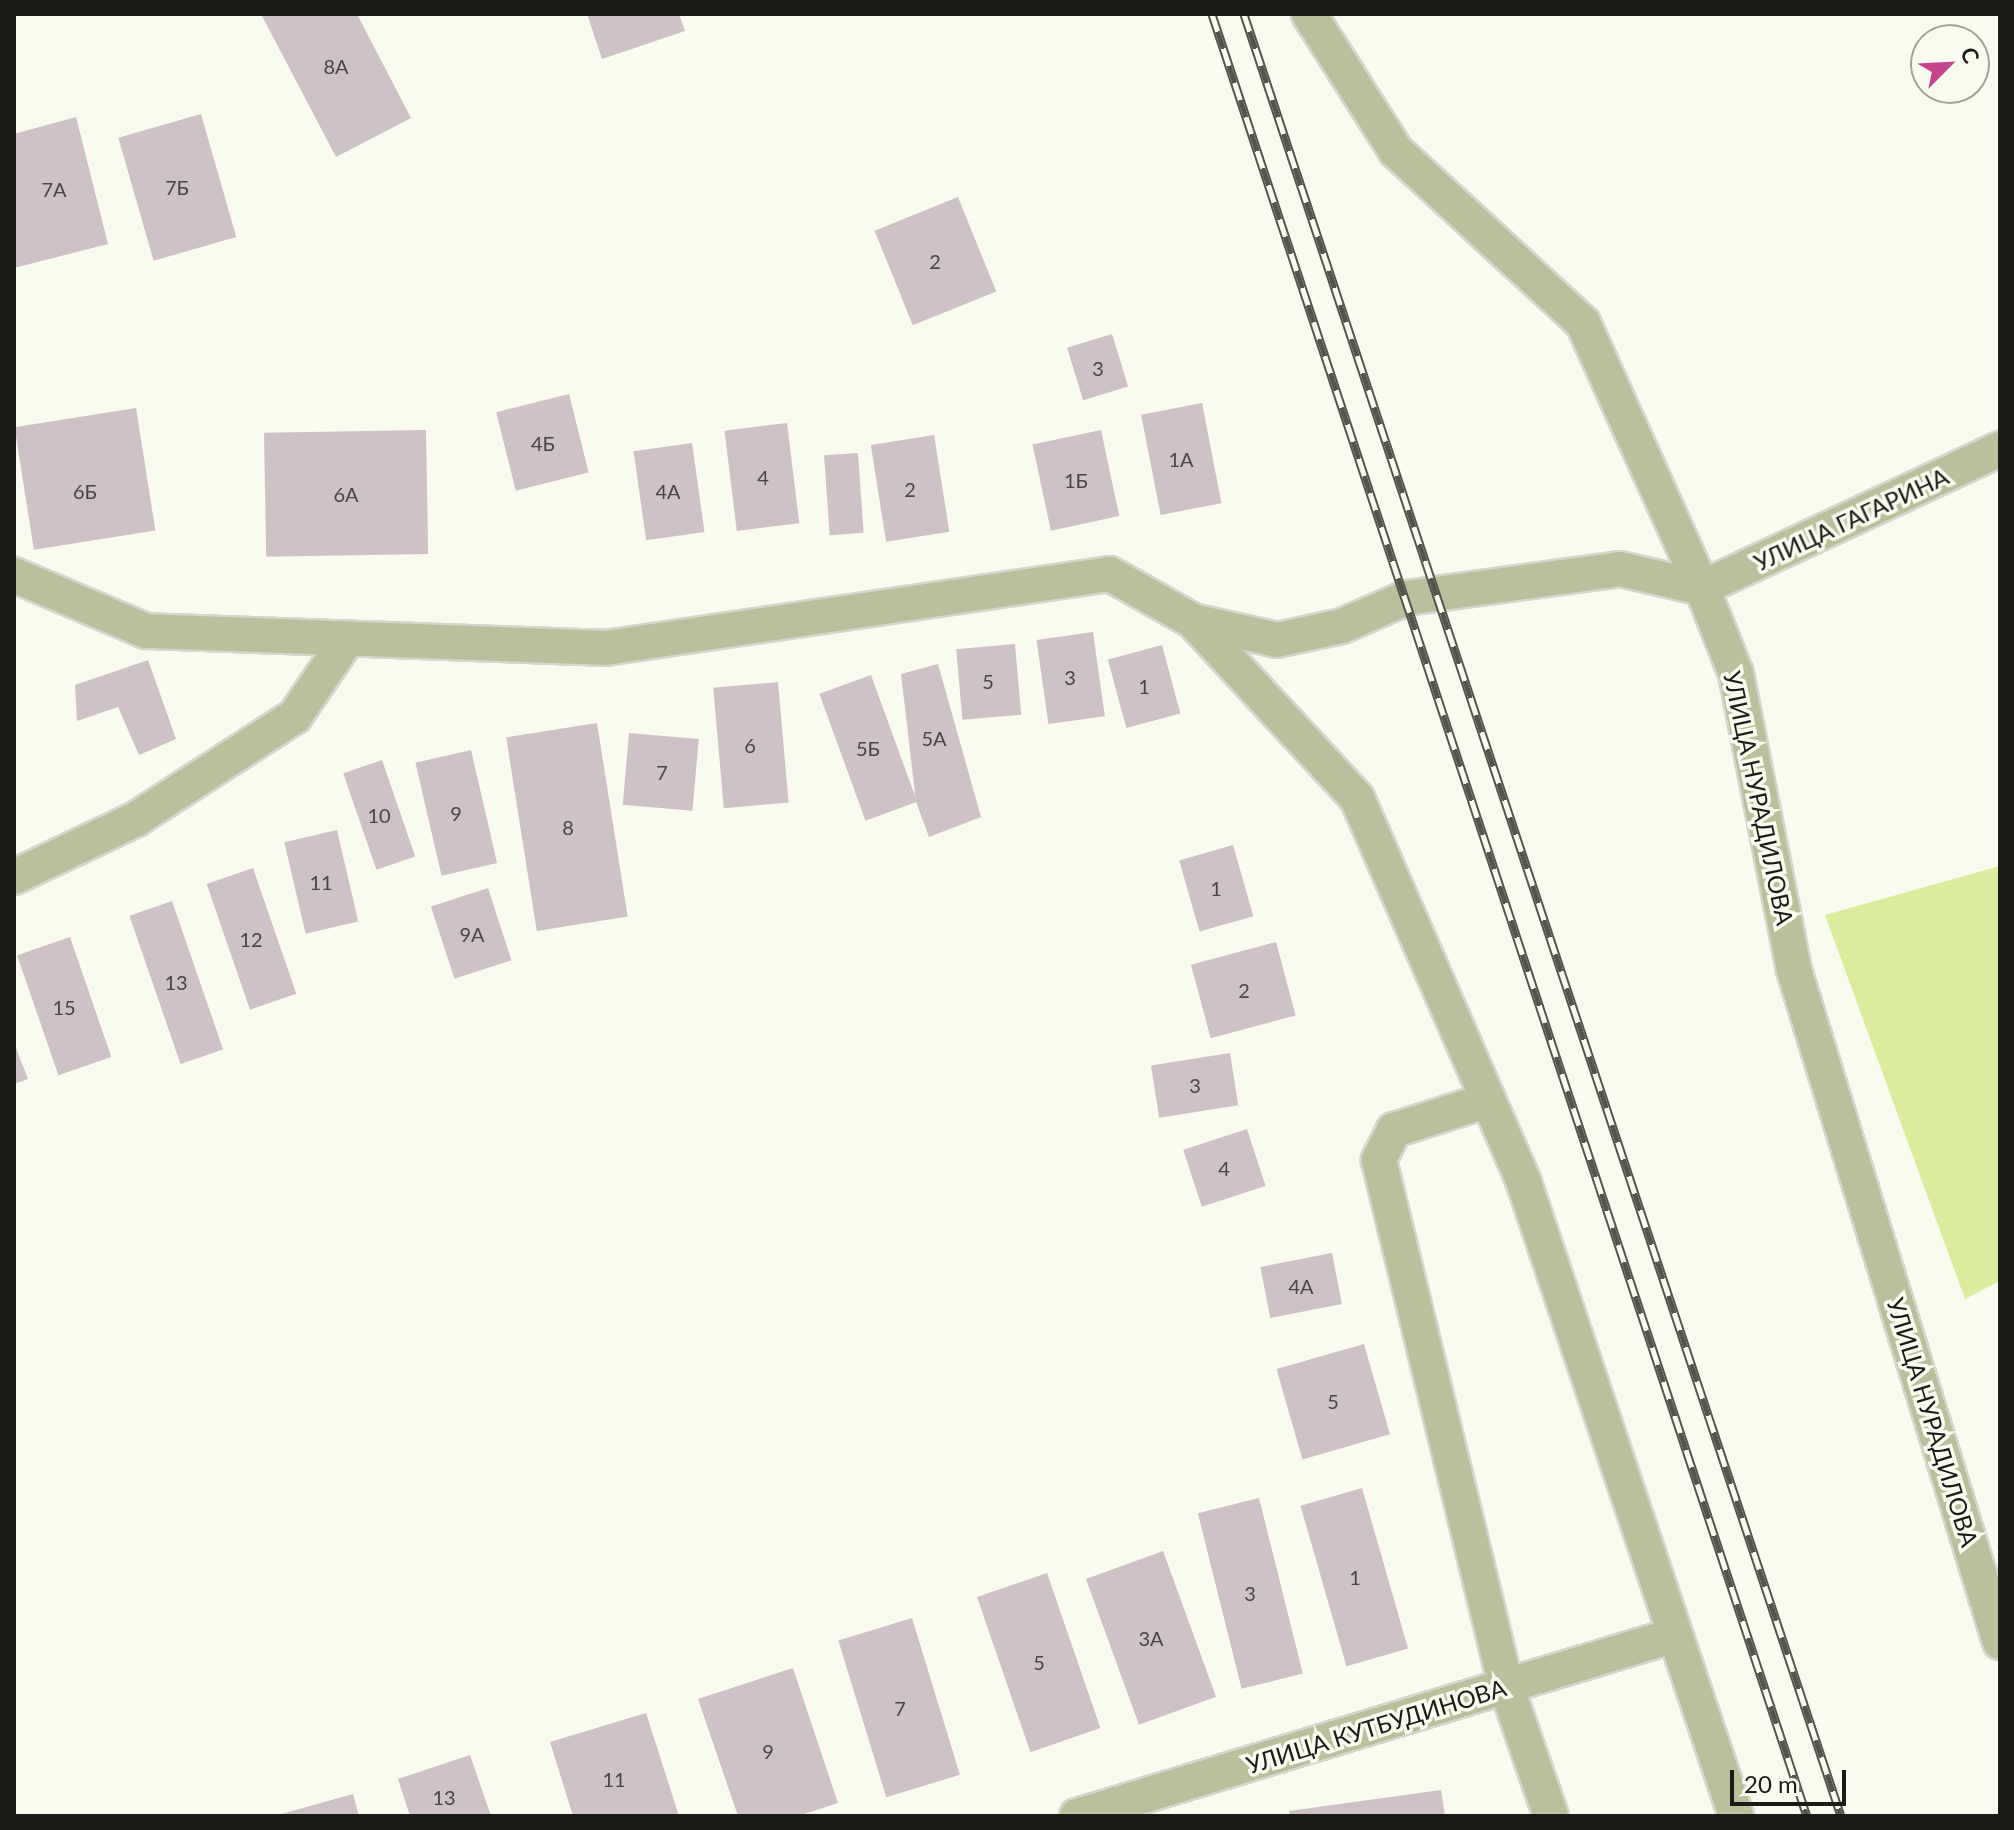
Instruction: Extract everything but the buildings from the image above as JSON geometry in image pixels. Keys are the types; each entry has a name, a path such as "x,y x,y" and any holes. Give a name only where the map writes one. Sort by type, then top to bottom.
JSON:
{"street":[{"name":"УЛИЦА НУРАДИЛОВА","path":"1309,14 1396,151 1583,323 1702,588 1736,674 1794,970 2000,1642"},
{"name":"УЛИЦА ГАГАРИНА","path":"1702,588 2000,449"},
{"path":"14,575 146,631 605,648 1110,574 1193,621 1277,640 1342,626 1406,598 1620,569 1702,588"},
{"path":"1193,621 1357,798 1523,1180 1736,1816"},
{"path":"14,877 136,819 295,716 348,638"},
{"path":"1488,1100 1394,1130 1379,1160 1506,1686 1551,1816"},
{"name":"УЛИЦА КУТБУДИНОВА","path":"1077,1816 1675,1635"}],"green space":[{"path":"2000,866 2000,1281 1965,1299 1825,915"}],"railway":[{"path":"1212,14 1807,1816"},
{"path":"1244,14 1841,1816"}]}
